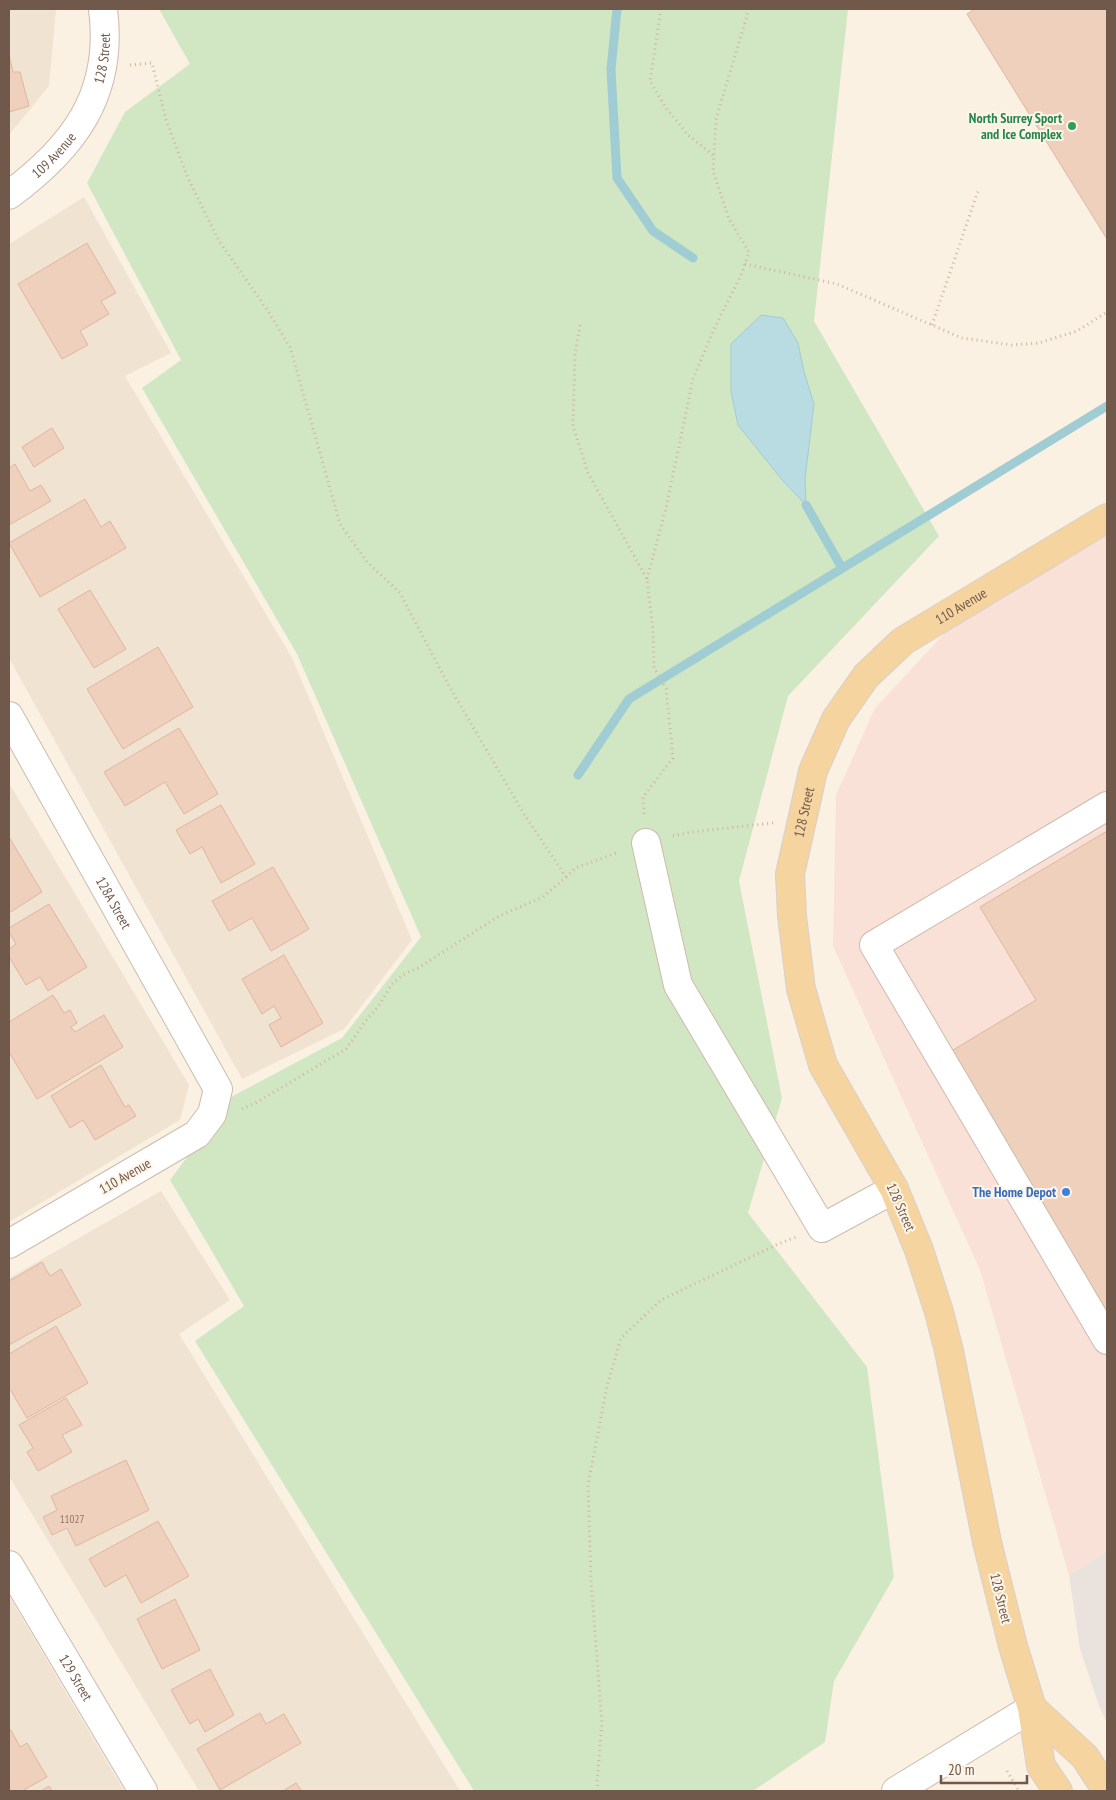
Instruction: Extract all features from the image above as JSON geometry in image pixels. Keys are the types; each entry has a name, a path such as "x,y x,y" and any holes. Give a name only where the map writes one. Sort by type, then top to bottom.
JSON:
{"main road":[{"name":"110 Avenue","path":"836,719 866,676 903,641 1107,518"},
{"name":"128 Street","path":"836,719 813,771 790,874 792,916 802,989 823,1065 894,1189 919,1250 939,1312 949,1351 987,1542 1013,1646 1032,1708 1041,1766 1058,1791"},
{"path":"1032,1708 1085,1757 1107,1791"}],"street":[{"name":"128 Street","path":"90,106 104,59 103,9"},
{"name":"109 Avenue","path":"9,195 36,175 53,159 68,142 90,106"},
{"name":"128A Street","path":"9,716 218,1089"},
{"path":"1107,806 874,944 1107,1340"},
{"path":"646,843 678,985 822,1228 894,1189"},
{"name":"110 Avenue","path":"9,1244 197,1134 212,1114 218,1089"},
{"name":"129 Street","path":"9,1565 143,1791"},
{"path":"896,1791 1032,1708"}],"path":[{"path":"661,9 650,81 666,108 688,135 713,155"},
{"path":"646,843 643,797 673,758 666,689 654,668 653,631 647,579 666,508 693,379 714,329 742,273 748,252 730,219 721,196 713,170 713,155 716,119 750,9"},
{"path":"125,66 152,63 166,120 188,178 219,241 266,308 290,347 340,524 367,562 400,593 454,695 524,814 566,877"},
{"path":"932,325 978,191"},
{"path":"745,264 837,284 962,338 1012,345 1039,343 1077,331 1107,312"},
{"path":"580,326 575,354 573,426 588,473 647,579"},
{"path":"203,1126 259,1102 346,1049 378,1007 392,984 403,975 418,968 499,916 543,897 575,868 646,843 691,832 769,822 800,826"},
{"path":"598,1791 597,1782 602,1722 591,1582 588,1485 607,1386 622,1338 661,1300 776,1245 822,1228"},
{"path":"1007,1771 1019,1791"}],"shaded area":[{"path":"9,9 56,9 49,86 9,135"},
{"path":"84,197 171,353 125,376 292,658 412,940 344,1029 242,1079 9,658 9,244"},
{"path":"1107,535 1107,1551 1069,1575 980,1270 833,946 836,795 875,708 945,633"},
{"path":"9,783 189,1085 180,1120 9,1222"},
{"path":"161,1191 230,1300 179,1334 460,1791 199,1791 9,1476 9,1278"},
{"path":"1107,1551 1107,1723 1099,1706 1080,1649 1069,1575"},
{"path":"9,1596 124,1791 9,1791"}],"green space":[{"path":"159,9 848,9 814,321 939,536 788,696 739,881 782,1098 748,1213 867,1367 894,1577 834,1681 825,1742 753,1791 474,1791 195,1341 244,1306 170,1180 233,1096 342,1038 421,937 297,654 142,388 181,360 87,183 125,112 190,64"}],"water":[{"path":"761,315 783,318 798,343 804,372 814,404 805,479 806,505 783,481 738,425 731,392 731,344"}],"building":[{"name":"North Surrey Sport and Ice Complex","path":"975,9 1107,9 1107,239 967,14"},
{"path":"9,55 13,72 20,72 29,106 9,112"},
{"path":"87,243 116,293 101,301 109,314 80,331 88,345 62,359 18,284"},
{"path":"52,428 64,448 34,467 22,447"},
{"path":"15,464 30,491 41,485 51,501 9,525 9,468"},
{"path":"85,499 101,527 110,521 126,548 40,597 9,543"},
{"path":"90,590 126,649 94,668 58,609"},
{"path":"158,647 193,707 123,749 87,689"},
{"path":"179,728 218,794 184,814 165,782 125,806 104,772"},
{"path":"221,805 255,864 221,883 202,847 190,854 176,830"},
{"name":"The Home Depot","path":"1107,831 1107,1329 943,1056 1036,1000 980,907"},
{"path":"9,837 42,892 9,913"},
{"path":"273,867 309,929 271,951 252,918 229,931 212,901"},
{"path":"49,904 87,967 48,991 40,977 26,985 9,957 9,949 16,944 9,932 9,928"},
{"path":"284,955 323,1023 281,1047 269,1025 281,1018 274,1006 262,1014 242,979"},
{"path":"53,995 64,1013 70,1010 77,1023 71,1027 75,1032 104,1015 123,1047 37,1099 9,1052 9,1022"},
{"path":"101,1065 125,1107 129,1105 136,1116 95,1140 83,1120 70,1128 51,1096"},
{"path":"42,1262 50,1276 61,1269 81,1305 9,1345 9,1281"},
{"path":"56,1326 88,1383 27,1418 9,1390 9,1354"},
{"path":"66,1398 82,1425 62,1435 72,1452 38,1471 27,1452 33,1448 19,1425"},
{"path":"126,1460 149,1510 76,1546 67,1528 52,1535 43,1517 57,1510 51,1496"},
{"path":"158,1521 189,1576 141,1603 126,1575 105,1587 89,1559"},
{"path":"175,1599 200,1650 162,1669 137,1619"},
{"path":"210,1669 234,1715 205,1732 198,1719 190,1724 171,1690"},
{"path":"260,1713 266,1724 284,1714 301,1743 220,1790 197,1749"},
{"path":"11,1730 20,1747 27,1743 47,1777 22,1791 9,1791 9,1731"},
{"path":"296,1783 302,1791 283,1791"},
{"path":"49,1786 52,1791 41,1791"}],"waterway":[{"path":"617,9 611,69 617,178 653,231 693,258"},
{"path":"578,775 629,699 1107,406"},
{"path":"806,505 842,568"}],"place":[{"name":"North Surrey Sport and Ice Complex","path":"1072,126"},
{"name":"The Home Depot","path":"1066,1192"}]}
